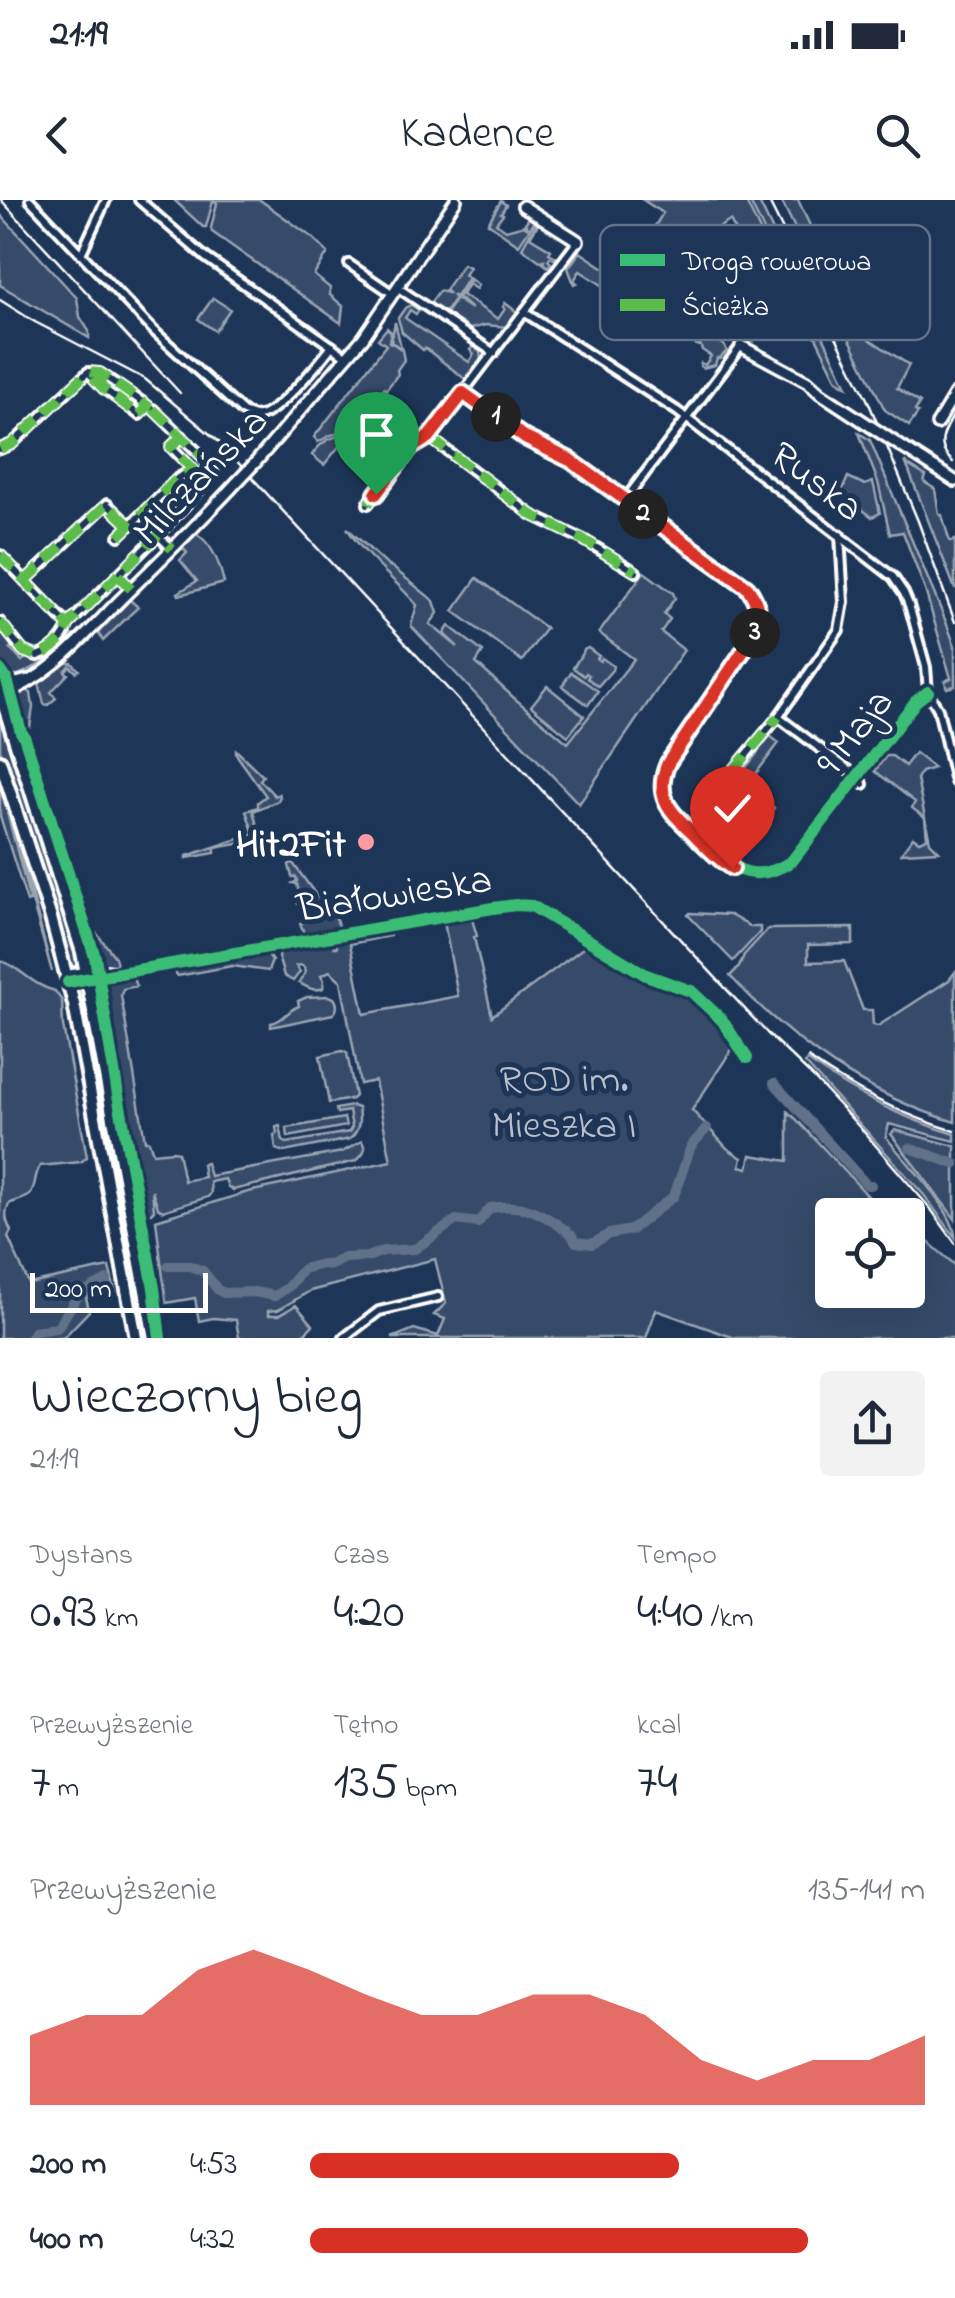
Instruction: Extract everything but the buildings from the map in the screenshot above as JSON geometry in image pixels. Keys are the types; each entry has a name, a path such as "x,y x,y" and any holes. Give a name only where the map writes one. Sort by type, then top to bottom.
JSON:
{"main road":[{"path":"0,693 87,975 154,1338"},
{"path":"0,761 67,978 136,1338"}],"street":[{"path":"30,200 154,331 243,412 255,416 269,412 332,346"},
{"path":"81,254 106,200"},
{"path":"140,200 205,257 348,358"},
{"name":"Milczańska","path":"0,693 14,691 52,666 237,482 348,358 456,200"},
{"path":"368,504 412,446 429,437 578,241 525,203"},
{"path":"348,264 494,353"},
{"name":"Ruska","path":"524,312 688,418 890,574 904,593 955,782"},
{"path":"463,393 525,438 570,460 625,500 741,346 808,382 955,482"},
{"path":"0,449 12,444 88,372 100,373 148,406 139,414 88,372"},
{"path":"938,424 955,394"},
{"path":"0,622 22,651 37,656 48,652 63,638 68,625 214,474 182,436 153,410"},
{"path":"182,436 171,447 206,483"},
{"path":"429,437 537,518 584,540 636,572"},
{"path":"120,536 178,478 193,470"},
{"name":"9 Maja","path":"625,500 743,583 757,606 756,630 667,765 663,777 662,790 670,810 728,865 746,872 766,873 795,858 860,780 916,701 928,692"},
{"path":"25,581 107,504 130,526"},
{"path":"733,771 828,650 840,627 844,598 840,534"},
{"path":"158,535 172,550"},
{"path":"0,555 68,625"},
{"path":"118,576 131,589"},
{"path":"778,716 860,780"},
{"name":"Białowieska","path":"67,978 526,905 646,976 694,993 727,1027 748,1058"},
{"path":"344,1338 379,1312 438,1297"}],"green space":[{"path":"174,200 260,200 313,238 328,253 314,275 343,306 341,323 212,232 217,203 213,201 203,227"},
{"path":"643,200 745,200 757,225 732,225 730,221 723,225 656,225 663,213"},
{"path":"749,200 758,200 770,225 761,225"},
{"path":"781,200 798,200 810,225 793,225"},
{"path":"501,201 506,205 496,223 506,230 524,225 528,228 525,223 529,218 534,222 519,245 488,223"},
{"path":"0,214 77,298 89,338 0,285"},
{"path":"536,223 530,237 556,257 550,257 548,267 544,260 522,248"},
{"path":"580,252 600,265 600,284 580,271 574,284 568,268"},
{"path":"463,264 469,267 464,275 468,278 456,297 452,295 455,298 445,312 433,310 431,302 439,291 448,293 445,290"},
{"path":"470,279 478,285 476,289 468,284 462,295 498,319 505,303 517,312 507,327 486,325 470,329 446,313 456,299 471,309 458,297"},
{"path":"213,298 230,309 215,331 198,319"},
{"path":"411,305 419,310 416,314 410,310 405,318 469,362 473,346 480,351 481,360 465,379 402,332 398,318"},
{"path":"395,322 404,360 398,374 369,407 360,428 318,442 314,437 386,345 378,339 387,328 391,332 389,342 398,346 391,342"},
{"path":"688,340 716,340 727,351 717,358 715,365 703,368 701,363 705,365 711,356"},
{"path":"817,340 825,340 847,386 837,380"},
{"path":"850,340 871,340 909,365 897,388 920,403 915,411 918,413 909,426 885,410"},
{"path":"382,399 390,424 366,429 369,411"},
{"path":"383,429 422,437 409,440 396,434 394,448 384,453 366,430"},
{"path":"350,433 324,465 312,455 328,440"},
{"path":"859,433 870,440 946,622 955,646 955,686 946,686 945,681 951,678 925,590 903,532 890,534 878,482"},
{"path":"905,461 926,476 924,482 935,489 939,514 949,539 955,540 955,589"},
{"path":"848,477 865,485 873,482 880,513 872,517 841,493"},
{"path":"347,528 434,601 438,613 430,624 458,647 444,634 449,626 483,652 476,663 568,743 634,659 599,633 644,572 673,593 675,598 664,614 670,619 661,632 684,650 579,804 411,626 417,605"},
{"path":"196,534 211,549 224,583 179,595 197,581 180,560 187,553 182,547"},
{"path":"477,578 546,628 522,661 453,611"},
{"path":"130,600 138,607 103,641 98,633"},
{"path":"69,632 74,636 30,670 12,677 1,666 2,633 22,661 42,658"},
{"path":"588,648 599,656 597,659 613,666 598,686 587,678 589,675 573,668"},
{"path":"66,663 79,670 76,672 70,666 65,671 68,674 51,692 56,698 44,704 39,683"},
{"path":"571,672 598,691 588,705 562,686"},
{"path":"547,686 584,716 568,736 531,706"},
{"path":"25,689 31,693 33,707 28,741 17,696"},
{"path":"11,700 73,896 65,884"},
{"path":"0,716 78,956 76,966 70,962 0,749"},
{"path":"770,736 779,743 751,780 742,773"},
{"path":"236,750 263,776 260,780 275,796 280,796 278,801 253,811 264,838 262,844 260,840 215,848 215,853 187,858 254,834 246,811 258,807 266,796"},
{"path":"915,753 934,768 921,772 917,779 930,842 939,851 901,853 913,837 919,841 927,838 925,818 912,808 915,802 875,771 886,756 905,766"},
{"path":"0,788 27,874 52,972 7,812 30,901 27,902 0,816"},
{"path":"758,795 774,808 757,830 748,808"},
{"path":"292,862 335,914 335,929 304,933 300,923 316,919 312,901 297,904 301,901 297,884 293,883 297,881 292,877"},
{"path":"690,913 730,915 751,927 760,927 760,932 733,961"},
{"name":"ROD im. Mieszka I","path":"471,916 492,1016 587,945 653,982 684,990 696,998 723,1026 732,1042 729,1054 692,1110 727,1148 742,1158 740,1166 748,1168 751,1155 788,1161 788,1112 868,1196 815,1198 815,1308 925,1308 926,1240 955,1265 955,1338 735,1338 656,1310 646,1338 392,1338 414,1329 438,1336 445,1319 434,1315 446,1303 435,1259 310,1291 278,1310 268,1311 268,1315 279,1315 296,1305 313,1325 300,1338 239,1338 236,1320 199,1321 195,1298 166,1303 156,1220 248,1192 391,1161 375,1081 360,1084 341,981 330,971 321,975 323,988 308,987 299,983 305,973 300,965 296,966 300,972 293,981 284,976 278,957 281,947 333,938 337,947 336,938 393,929 390,936 350,944 364,1014 458,996 444,922"},
{"path":"88,922 115,957 117,964 100,963"},
{"path":"853,928 853,944 808,945 808,962 844,961 863,1010 872,1010 873,1025 878,1026 949,980 955,972 955,1122 891,1097 833,1064 780,1024 730,976 768,929"},
{"path":"264,950 272,961 268,971 232,966 176,974 177,967 182,965"},
{"path":"0,961 55,991 62,1001 87,1157 81,1162 40,1166 30,1195 9,1204 8,1237 29,1284 109,1267 115,1291 86,1297 89,1311 63,1338 0,1338"},
{"path":"128,976 136,986 123,989 121,995 145,1141 149,1141 153,1153 178,1152 184,1181 204,1177 202,1164 206,1163 210,1176 342,1152 362,1141 363,1154 356,1161 233,1190 225,1179 210,1182 208,1197 163,1211 158,1208 152,1190 154,1210 146,1214 104,983"},
{"path":"329,996 337,1004 333,1014 271,1027 271,1023 299,1006 298,1001"},
{"path":"85,1002 150,1338 140,1338 77,1003"},
{"path":"347,1053 355,1096 329,1103 320,1056"},
{"path":"807,1060 878,1103 955,1134 955,1141 889,1124 886,1137 938,1200 955,1237 924,1195 805,1063"},
{"path":"358,1108 359,1121 350,1139 284,1152 276,1149 274,1135 280,1126 287,1143 349,1132 349,1111 337,1113 336,1109"},
{"path":"344,1118 346,1126 288,1137 287,1128"},
{"path":"895,1130 955,1146 955,1219 891,1134"}],"waterway":[{"path":"774,1083 871,1185"},
{"path":"571,1234 576,1242 592,1244 609,1234 631,1230 674,1196 691,1146 707,1128"},
{"path":"910,1148 955,1164"},
{"path":"168,1266 190,1266 203,1271 224,1293 275,1296 303,1269 383,1251 415,1249 456,1220 478,1223 490,1208 531,1210 567,1231"},
{"path":"30,1338 35,1331 57,1328 78,1296 107,1280"}],"tram line":[{"path":"953,462 942,444 955,413"}],"railway":[{"path":"1,200 180,393"},
{"path":"768,200 780,225"},
{"path":"0,300 145,379 218,441 767,1033 863,1131 955,1243"},
{"path":"838,340 918,521 955,622"},
{"path":"808,1058 878,1100 955,1131"}],"marked path":[{"path":"0,449 12,444 88,372 100,373 148,406 139,415 88,372"},
{"path":"368,504 409,449 429,437 463,393"},
{"path":"153,409 204,458 214,474 158,535"},
{"path":"182,436 171,447 199,476"},
{"path":"429,437 532,515 584,540 636,572"},
{"path":"119,536 178,478 193,470"},
{"path":"25,581 107,504 130,526"},
{"path":"131,589 118,575 158,535 172,549"},
{"path":"0,555 68,625 118,575"},
{"path":"0,622 23,651 37,656 57,644 68,625"},
{"path":"733,771 778,717"}],"cycle path":[{"path":"463,393 525,438 569,460 743,583 752,594 758,620 754,635 669,762 663,780 663,795 670,809 688,831 726,862 759,873 792,861 916,701 928,692"},
{"path":"0,670 7,680 95,957 160,1338"},
{"path":"68,982 493,908 532,906 646,975 691,991 722,1020 747,1058"}],"place":[{"name":"Hit2Fit","path":"366,842"}],"route":[{"path":"376,494 409,449 429,437 463,393 525,438 570,460 747,587 758,609 754,635 668,763 662,785 672,812 732,868"}]}
